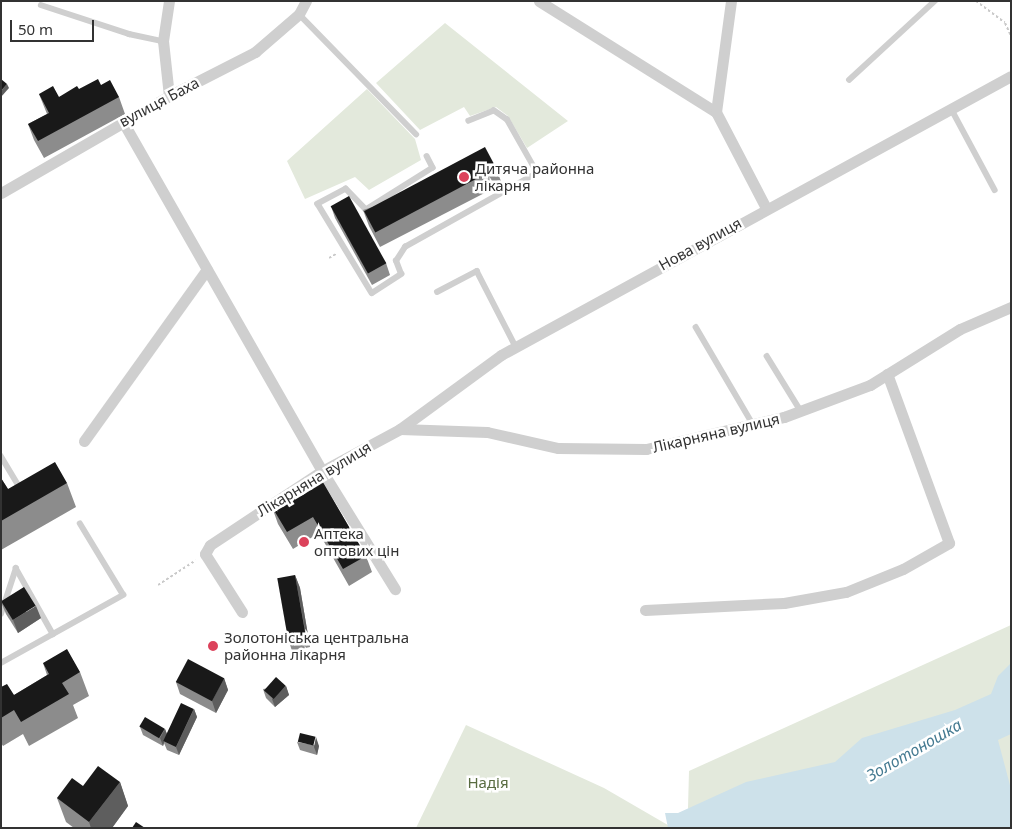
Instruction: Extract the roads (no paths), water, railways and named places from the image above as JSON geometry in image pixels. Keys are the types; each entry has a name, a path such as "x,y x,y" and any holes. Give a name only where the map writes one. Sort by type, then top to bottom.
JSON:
{"street":[{"path":"169,1 163,41 169,96"},
{"name":"вулиця Баха","path":"1,193 169,96 255,52 300,14 306,1"},
{"path":"539,1 716,112 766,208"},
{"path":"716,112 731,1"},
{"name":"Нова вулиця","path":"400,429 501,355 766,208 1011,76"},
{"path":"123,122 322,471 395,590"},
{"path":"84,441 207,269"},
{"name":"Лікарняна вулиця","path":"242,612 205,554 210,545 322,471 400,429 487,432 558,448 646,449 802,411 870,385 960,328 1011,307"},
{"path":"645,610 784,604 846,592 902,569 950,543 887,374"}],"lane":[{"path":"850,80 935,1"},
{"path":"41,5 128,34 163,41"},
{"path":"300,14 416,134"},
{"path":"951,108 994,190"},
{"path":"427,156 433,168 366,210 346,189 318,204 372,293 401,274 396,261 405,247 537,173 507,120 494,111 469,121"},
{"path":"437,292 477,271 516,347"},
{"path":"696,327 753,424"},
{"path":"767,356 802,411"},
{"path":"1,456 24,494"},
{"path":"1,663 123,595 80,524"},
{"path":"1,614 16,568 53,634"}],"water":[{"name":"Золотоношка","path":"1011,663 1011,734 998,740 1011,789 1011,828 668,828 665,813 678,813 746,782 835,762 862,738 955,710 991,694 998,676"}],"place":[{"name":"Дитяча районна лікарня","path":"464,177"},
{"name":"Аптека оптових цін","path":"304,542"},
{"name":"Золотоніська центральна районна лікарня","path":"213,646"}],"park label":[{"name":"Надія","path":"488,783"}]}
